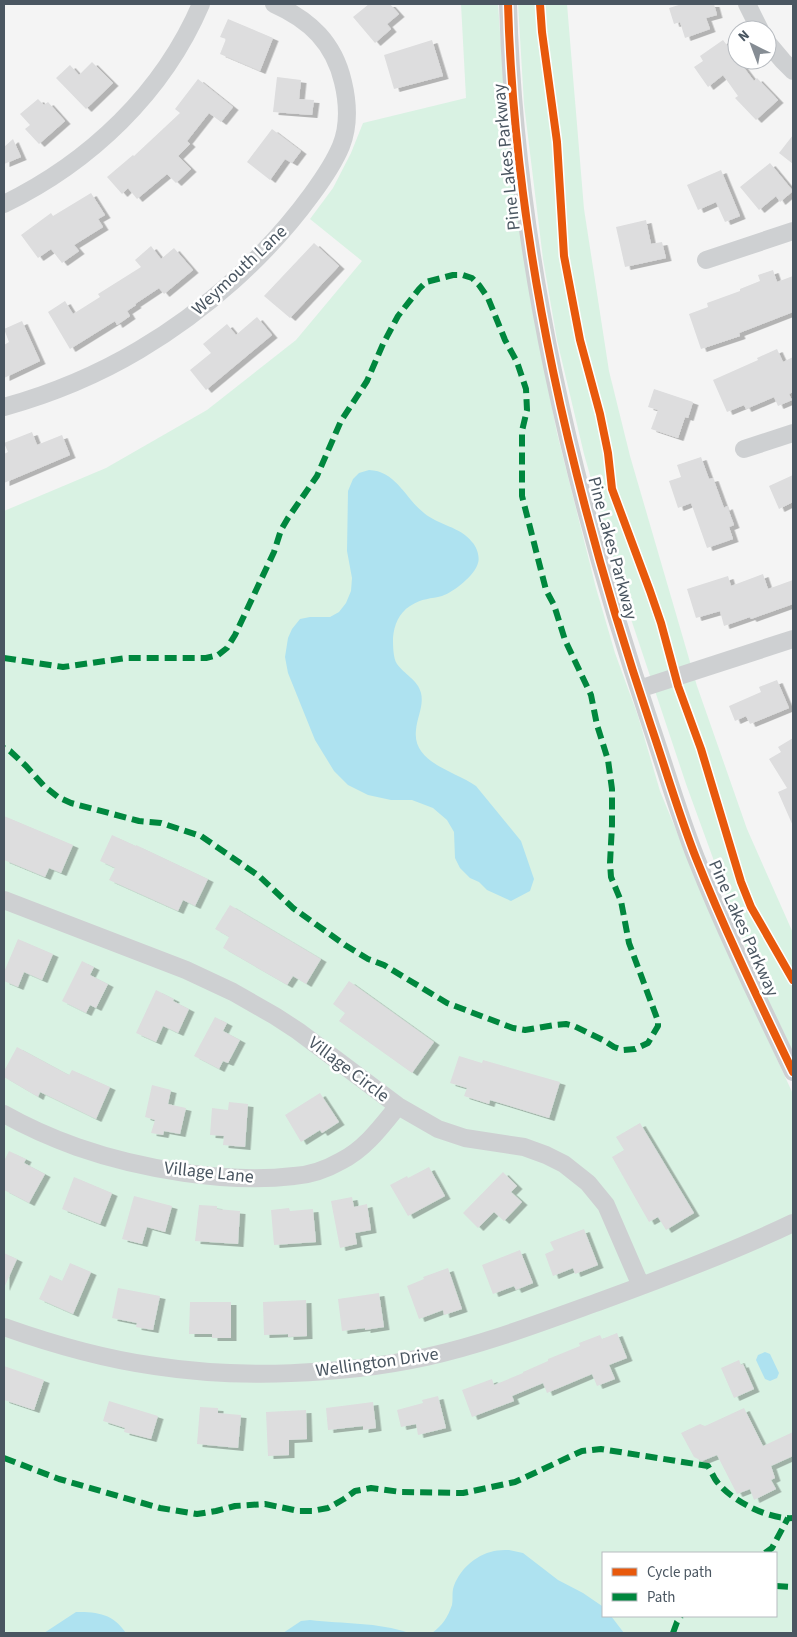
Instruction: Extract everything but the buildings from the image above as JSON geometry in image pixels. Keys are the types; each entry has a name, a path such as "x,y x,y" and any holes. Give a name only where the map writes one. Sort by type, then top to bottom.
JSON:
{"street":[{"path":"4,204 60,173 100,141 120,122 139,102 164,70 201,4"},
{"name":"Weymouth Lane","path":"4,408 95,374 145,346 187,318 257,258 290,223 323,179 341,146 345,132 345,89 340,70 330,49 314,29 292,12 274,4"},
{"name":"Pine Lakes Parkway","path":"508,4 516,129 530,238 544,326 584,498 639,689 695,856 742,965 793,1072"},
{"path":"747,4 755,20"},
{"path":"777,54 793,71"},
{"path":"706,260 793,231"},
{"path":"744,449 793,433"},
{"path":"639,689 793,640"},
{"name":"Village Circle","path":"4,900 186,970 233,992 298,1031 398,1106 425,1122 465,1138 524,1147 555,1159 573,1170 588,1183 606,1205 641,1286"},
{"name":"Village Lane","path":"4,1114 66,1143 124,1161 207,1175 272,1178 306,1174 328,1167 349,1157 364,1146 398,1106"},
{"name":"Wellington Drive","path":"4,1327 78,1350 154,1366 249,1374 324,1371 402,1362 452,1351 513,1332 718,1257 793,1223"}],"green space":[{"path":"461,4 498,4 504,88 531,302 557,433 596,588 615,653 638,716 660,791 715,925 793,1094 793,1633 4,1633 4,511 106,468 207,410 296,340 362,261 310,219 333,188 351,153 363,123 466,98"},
{"path":"518,4 567,4 584,209 609,371 630,456 697,686 747,829 793,933 793,1052 762,988 746,949 686,784 630,616 584,454 557,340 543,259 524,104"}],"water":[{"path":"369,470 386,475 393,480 424,513 462,533 474,544 478,552 479,561 476,568 458,587 442,596 419,601 403,612 395,628 393,651 397,664 417,684 421,693 422,702 416,730 417,741 421,751 437,765 476,786 521,841 534,879 530,891 511,901 487,890 460,868 455,858 454,832 447,820 433,808 412,800 391,800 368,795 348,785 334,771 315,740 288,673 285,657 288,638 292,629 300,619 330,617 339,612 346,603 351,591 352,578 347,551 348,491 353,479 359,473"},
{"path":"765,1352 770,1354 779,1373 777,1378 770,1381 765,1379 756,1360 758,1355"},
{"path":"497,1550 523,1553 558,1580 583,1593 602,1606 602,1617 612,1617 624,1633 432,1633 442,1624 449,1613 455,1582 463,1570 480,1556"},
{"path":"76,1612 105,1615 116,1622 126,1633 44,1633"},
{"path":"301,1621 373,1625 409,1633 283,1633"}],"marked path":[{"path":"4,658 63,667 126,658 206,658 218,655 227,648 274,552 281,530 317,476 341,421 367,381 398,316 426,282 453,275 463,275 472,278 488,298 505,340 517,362 526,389 527,410 522,431 522,496 546,590 554,605 565,640 591,695 597,725 608,760 612,789 611,877 621,901 629,943 658,1021 658,1026 648,1043 635,1049 623,1050 574,1026 566,1024 525,1030 513,1028 447,1003 384,965 368,959 345,945 293,908 259,876 201,836 161,823 139,821 71,803 58,797 44,786 26,766 4,748"},
{"path":"4,1458 59,1479 160,1508 197,1514 235,1506 265,1504 299,1511 312,1511 328,1508 355,1491 371,1488 401,1492 463,1493 515,1482 582,1451 601,1449 708,1466 721,1487 740,1501 773,1516 793,1518"},
{"path":"766,1552 772,1548 788,1518"},
{"path":"777,1586 793,1587"},
{"path":"673,1633 680,1617"}],"cycle path":[{"path":"508,4 513,96 522,188 536,279 553,370 573,460 597,550 623,638 690,842 730,939 793,1072"},
{"path":"540,4 557,142 564,256 580,340 600,414 608,453 612,489 661,623 678,686 701,749 741,882 751,907 793,980"}]}
